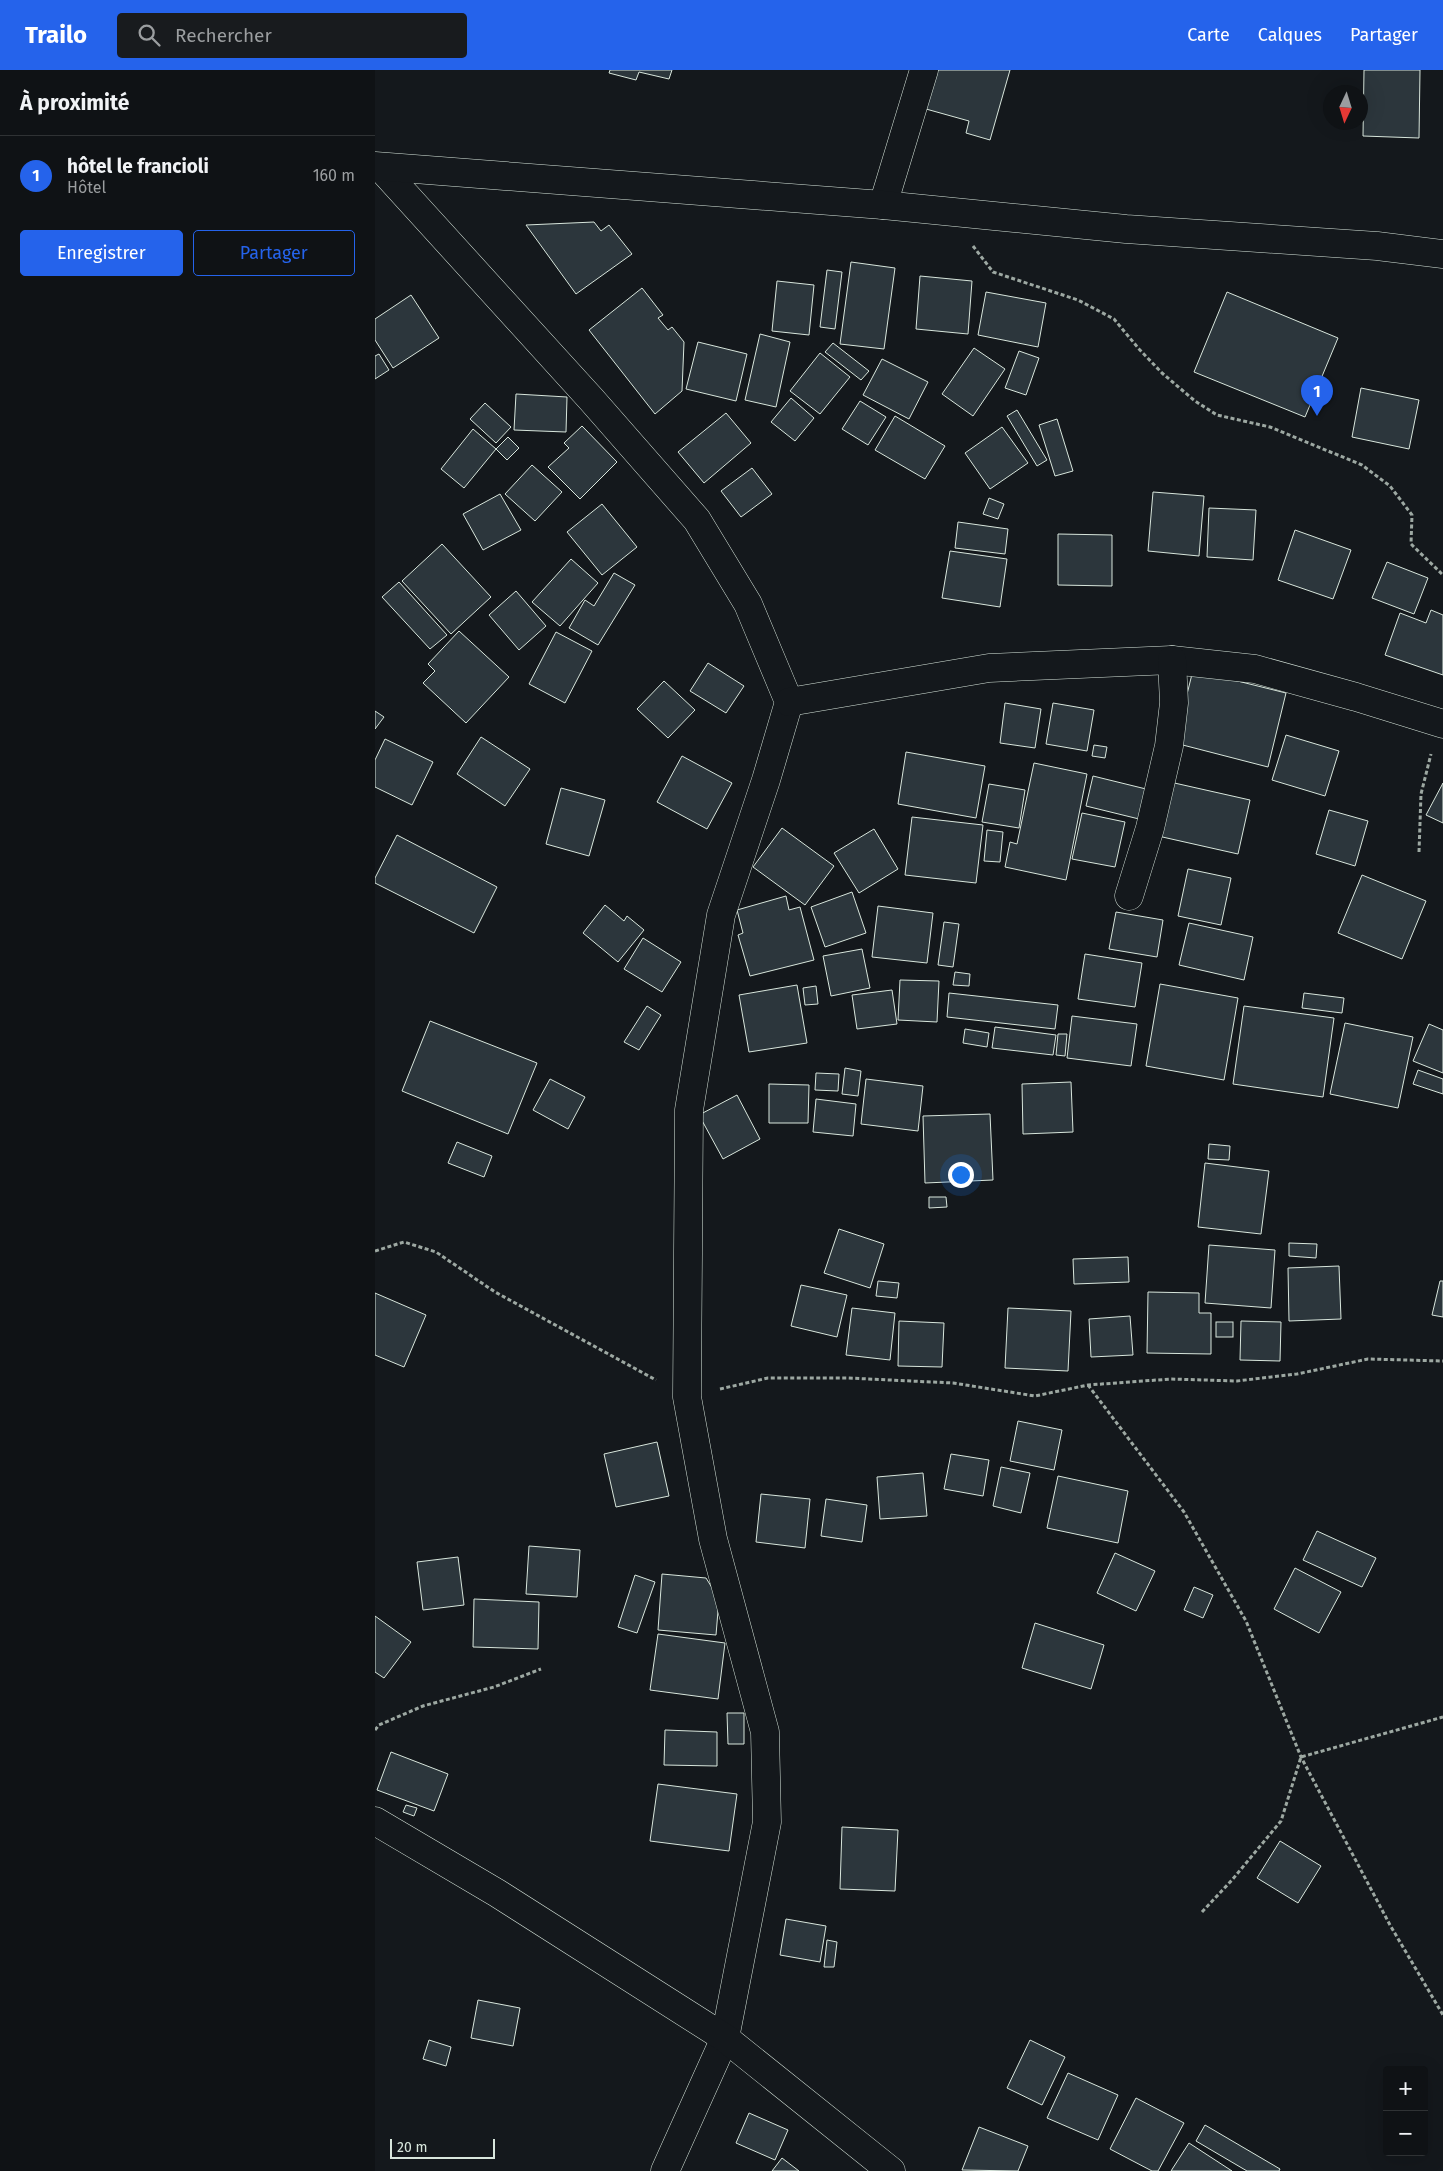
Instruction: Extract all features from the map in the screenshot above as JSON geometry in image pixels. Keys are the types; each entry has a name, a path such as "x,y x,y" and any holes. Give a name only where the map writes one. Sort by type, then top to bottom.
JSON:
{"street":[{"path":"883,205 924,70"},
{"path":"378,166 883,205 1126,229 1377,246 1443,254"},
{"path":"378,166 591,399 697,520 748,604 789,702 766,780 721,915 689,1110 687,1397 713,1539 765,1732 767,1822 725,2038 665,2171"},
{"path":"789,702 989,668 1172,660 1255,670 1441,723"},
{"path":"1129,896 1150,828 1169,746 1173,703 1172,660"},
{"path":"375,1821 497,1893 725,2038 891,2171"}],"path":[{"path":"972,245 993,272 1078,300 1114,319 1162,373 1195,401 1217,415 1270,427 1362,465 1390,486 1412,515 1411,544 1443,575"},
{"path":"1419,852 1421,794 1441,723"},
{"path":"375,1252 404,1242 436,1252 495,1292 621,1363 687,1397 768,1378 848,1378 953,1383 1035,1396 1088,1385 1171,1379 1237,1381 1297,1374 1368,1359 1443,1362"},
{"path":"1088,1385 1189,1520 1247,1620 1301,1756 1390,1925 1443,2015"},
{"path":"375,1730 379,1725 423,1706 494,1687 541,1669"},
{"path":"1301,1756 1443,1717"},
{"path":"1202,1912 1232,1880 1281,1821 1301,1756"}],"building":[{"path":"610,70 672,70 669,79 639,72 636,80 609,73"},
{"path":"938,70 1010,70 990,140 966,133 969,121 926,109"},
{"path":"1364,70 1420,70 1419,138 1363,136 1363,130 1368,130 1368,85 1364,85"},
{"path":"594,222 601,231 609,225 632,254 576,294 526,225"},
{"path":"851,262 895,268 884,349 840,344"},
{"path":"827,270 842,272 835,329 820,327"},
{"path":"920,276 972,281 968,334 916,329"},
{"path":"777,281 814,285 809,335 772,331"},
{"path":"642,288 663,315 658,318 668,330 672,327 684,342 682,391 655,414 589,330"},
{"path":"986,292 1046,303 1038,347 978,335"},
{"path":"1227,292 1338,338 1305,417 1194,372"},
{"path":"411,295 439,338 393,368 375,340 375,319"},
{"path":"760,334 790,342 776,407 745,400"},
{"path":"698,342 747,354 736,401 686,389"},
{"path":"833,343 869,371 861,380 825,352"},
{"path":"974,348 1005,369 973,416 942,394"},
{"path":"1019,351 1039,358 1026,395 1005,388"},
{"path":"820,353 850,377 820,414 790,391"},
{"path":"379,354 389,370 375,379 375,356"},
{"path":"882,359 928,382 909,419 863,395"},
{"path":"1361,388 1419,400 1409,449 1352,437"},
{"path":"516,394 567,397 566,432 514,430"},
{"path":"791,398 814,418 795,441 771,422"},
{"path":"860,401 886,417 868,445 842,429"},
{"path":"485,403 511,427 496,443 470,419"},
{"path":"1017,410 1047,460 1037,466 1007,416"},
{"path":"726,413 751,443 704,483 678,452"},
{"path":"895,416 945,446 925,479 875,450"},
{"path":"1057,419 1073,471 1055,476 1039,425"},
{"path":"582,426 617,462 580,499 548,467 569,448 564,443"},
{"path":"1002,427 1028,463 990,489 965,453"},
{"path":"473,429 496,449 464,488 441,469"},
{"path":"508,437 519,448 507,460 496,449"},
{"path":"532,465 562,492 535,521 505,494"},
{"path":"752,468 772,494 741,517 721,491"},
{"path":"1153,492 1204,496 1199,556 1148,551"},
{"path":"500,494 521,530 483,550 463,514"},
{"path":"989,498 1004,504 998,519 983,514"},
{"path":"602,504 637,547 602,575 567,532"},
{"path":"1209,508 1256,510 1253,560 1207,557"},
{"path":"958,522 1008,529 1005,554 955,548"},
{"path":"1295,530 1351,550 1333,599 1278,580"},
{"path":"1058,534 1112,535 1112,586 1058,585"},
{"path":"442,544 491,597 451,634 402,581"},
{"path":"950,551 1007,559 1000,607 942,598"},
{"path":"571,559 598,583 560,626 532,602"},
{"path":"1387,562 1428,578 1414,614 1372,598"},
{"path":"614,573 635,585 598,645 569,628 585,600 594,606"},
{"path":"399,582 447,635 430,649 382,597"},
{"path":"516,591 546,626 519,650 489,615"},
{"path":"1431,610 1443,615 1443,675 1385,655 1400,613 1426,623"},
{"path":"459,631 509,677 466,723 423,683 435,671 428,664"},
{"path":"556,632 592,651 565,703 529,684"},
{"path":"708,663 744,686 726,713 690,691"},
{"path":"1193,670 1286,693 1268,767 1175,743"},
{"path":"664,681 695,710 668,738 637,709"},
{"path":"1005,703 1041,709 1035,748 1000,743"},
{"path":"1053,703 1094,710 1087,751 1046,744"},
{"path":"375,711 384,717 375,729"},
{"path":"1286,735 1339,751 1325,796 1272,780"},
{"path":"481,737 530,769 505,806 457,774"},
{"path":"385,739 433,762 412,805 375,787 375,760"},
{"path":"1094,745 1107,747 1105,758 1092,756"},
{"path":"906,752 985,766 976,818 898,804"},
{"path":"682,756 732,783 707,829 657,802"},
{"path":"1034,763 1087,774 1066,880 1005,867 1010,842 1017,844"},
{"path":"1093,776 1146,789 1139,819 1086,806"},
{"path":"1170,782 1250,800 1238,854 1158,836"},
{"path":"1443,783 1443,823 1426,815"},
{"path":"989,784 1025,790 1019,828 982,822"},
{"path":"561,788 605,800 589,856 546,844"},
{"path":"1329,810 1368,821 1355,866 1316,854"},
{"path":"1082,813 1125,822 1115,867 1072,859"},
{"path":"912,817 983,825 976,883 905,875"},
{"path":"782,828 834,866 805,905 753,867"},
{"path":"874,829 898,869 859,893 834,853"},
{"path":"987,830 1003,832 1000,862 984,861"},
{"path":"397,835 497,887 474,933 375,883 375,878"},
{"path":"1188,869 1231,878 1221,925 1178,916"},
{"path":"1362,875 1426,901 1402,959 1338,933"},
{"path":"852,892 866,933 825,947 811,907"},
{"path":"786,896 789,910 800,907 814,960 750,976 738,935 743,933 737,910"},
{"path":"605,905 624,921 627,916 644,930 618,962 583,933"},
{"path":"878,906 933,913 927,963 872,957"},
{"path":"1116,912 1163,920 1157,957 1109,949"},
{"path":"944,922 959,924 953,967 938,965"},
{"path":"1189,923 1253,937 1244,980 1179,965"},
{"path":"643,938 681,962 662,992 624,969"},
{"path":"862,949 870,988 831,996 823,956"},
{"path":"1085,954 1142,963 1135,1007 1078,999"},
{"path":"955,972 970,974 969,986 953,985"},
{"path":"900,980 939,981 937,1022 898,1020"},
{"path":"1160,984 1238,998 1224,1080 1146,1066"},
{"path":"797,985 807,1043 749,1052 739,995"},
{"path":"816,986 818,1004 805,1005 803,988"},
{"path":"892,990 897,1024 857,1029 852,995"},
{"path":"949,993 1058,1005 1055,1029 947,1017"},
{"path":"1304,993 1344,998 1342,1013 1302,1008"},
{"path":"647,1006 661,1015 639,1050 624,1042"},
{"path":"1244,1006 1334,1018 1323,1097 1233,1084"},
{"path":"1072,1016 1137,1024 1131,1066 1067,1058"},
{"path":"430,1021 537,1063 508,1134 402,1091"},
{"path":"1345,1023 1413,1037 1398,1108 1330,1094"},
{"path":"1429,1024 1443,1030 1443,1073 1413,1061"},
{"path":"995,1027 1056,1035 1053,1055 992,1048"},
{"path":"965,1029 989,1033 987,1047 963,1043"},
{"path":"1058,1034 1067,1034 1065,1056 1056,1055"},
{"path":"845,1068 861,1071 858,1096 842,1094"},
{"path":"1418,1070 1443,1079 1443,1094 1413,1084"},
{"path":"816,1073 839,1074 838,1091 815,1090"},
{"path":"550,1079 585,1097 568,1129 533,1110"},
{"path":"866,1079 923,1086 918,1131 861,1124"},
{"path":"1071,1082 1073,1132 1023,1134 1022,1084"},
{"path":"769,1084 809,1085 808,1123 769,1123"},
{"path":"737,1095 760,1139 723,1159 699,1115"},
{"path":"816,1099 856,1104 853,1136 813,1132"},
{"path":"990,1114 993,1180 925,1183 923,1116"},
{"path":"457,1142 492,1156 484,1177 448,1163"},
{"path":"1209,1144 1230,1146 1229,1160 1208,1159"},
{"path":"1205,1163 1269,1171 1261,1234 1198,1227"},
{"path":"929,1197 946,1197 947,1207 929,1208"},
{"path":"839,1229 884,1244 870,1288 824,1273"},
{"path":"1289,1243 1317,1244 1316,1258 1289,1256"},
{"path":"1209,1245 1275,1250 1271,1308 1205,1303"},
{"path":"1128,1257 1129,1282 1074,1284 1073,1259"},
{"path":"1339,1266 1341,1319 1289,1321 1288,1268"},
{"path":"878,1281 899,1283 897,1298 876,1296"},
{"path":"1440,1281 1443,1281 1443,1317 1432,1315"},
{"path":"801,1285 847,1295 837,1337 791,1326"},
{"path":"1148,1292 1199,1293 1199,1313 1211,1313 1211,1354 1147,1353"},
{"path":"375,1293 426,1315 404,1367 375,1355"},
{"path":"852,1308 895,1313 890,1360 846,1355"},
{"path":"1008,1308 1071,1311 1068,1371 1005,1368"},
{"path":"1130,1316 1133,1355 1091,1357 1089,1319"},
{"path":"899,1321 944,1323 942,1367 898,1366"},
{"path":"1241,1321 1281,1322 1280,1361 1240,1360"},
{"path":"1216,1322 1233,1322 1233,1337 1216,1337"},
{"path":"1018,1421 1062,1430 1054,1470 1010,1461"},
{"path":"657,1442 669,1496 616,1507 604,1454"},
{"path":"951,1454 989,1460 983,1496 944,1489"},
{"path":"1001,1467 1030,1473 1021,1513 993,1506"},
{"path":"923,1473 927,1516 880,1519 877,1477"},
{"path":"1058,1476 1128,1491 1118,1543 1047,1528"},
{"path":"761,1494 810,1499 805,1548 756,1542"},
{"path":"826,1499 867,1505 862,1542 821,1536"},
{"path":"1317,1531 1376,1558 1362,1587 1303,1560"},
{"path":"529,1546 580,1550 577,1597 526,1594"},
{"path":"1115,1553 1155,1571 1136,1611 1097,1593"},
{"path":"458,1557 464,1605 423,1610 417,1562"},
{"path":"1295,1568 1341,1592 1319,1633 1274,1609"},
{"path":"662,1574 706,1578 719,1599 716,1635 658,1630"},
{"path":"635,1575 655,1582 637,1633 618,1627"},
{"path":"1194,1587 1213,1595 1203,1618 1184,1610"},
{"path":"474,1599 539,1602 538,1649 473,1647"},
{"path":"375,1616 411,1642 384,1678 375,1672"},
{"path":"1035,1623 1104,1645 1091,1689 1022,1668"},
{"path":"658,1634 725,1643 718,1699 650,1690"},
{"path":"727,1713 744,1713 744,1744 728,1744"},
{"path":"665,1730 717,1732 717,1766 664,1765"},
{"path":"391,1752 448,1774 434,1811 377,1790"},
{"path":"658,1784 737,1794 729,1851 650,1841"},
{"path":"406,1805 417,1808 414,1816 403,1812"},
{"path":"842,1827 898,1830 895,1891 840,1889"},
{"path":"1280,1841 1321,1866 1298,1903 1257,1878"},
{"path":"786,1919 826,1926 820,1962 780,1955"},
{"path":"827,1940 837,1942 834,1967 824,1967"},
{"path":"478,2000 520,2008 513,2046 471,2038"},
{"path":"429,2040 451,2047 446,2066 423,2059"},
{"path":"1030,2040 1065,2057 1042,2105 1007,2088"},
{"path":"1068,2073 1118,2095 1098,2140 1047,2118"},
{"path":"1136,2098 1184,2123 1158,2171 1152,2171 1110,2149"},
{"path":"749,2113 788,2130 775,2160 736,2143"},
{"path":"1205,2125 1280,2169 1279,2171 1247,2171 1196,2141"},
{"path":"979,2127 1028,2146 1018,2171 962,2170"},
{"path":"1189,2143 1232,2171 1171,2171"},
{"path":"782,2158 799,2171 772,2171"}],"place":[{"name":"hôtel le francioli","path":"1317,416"}]}
